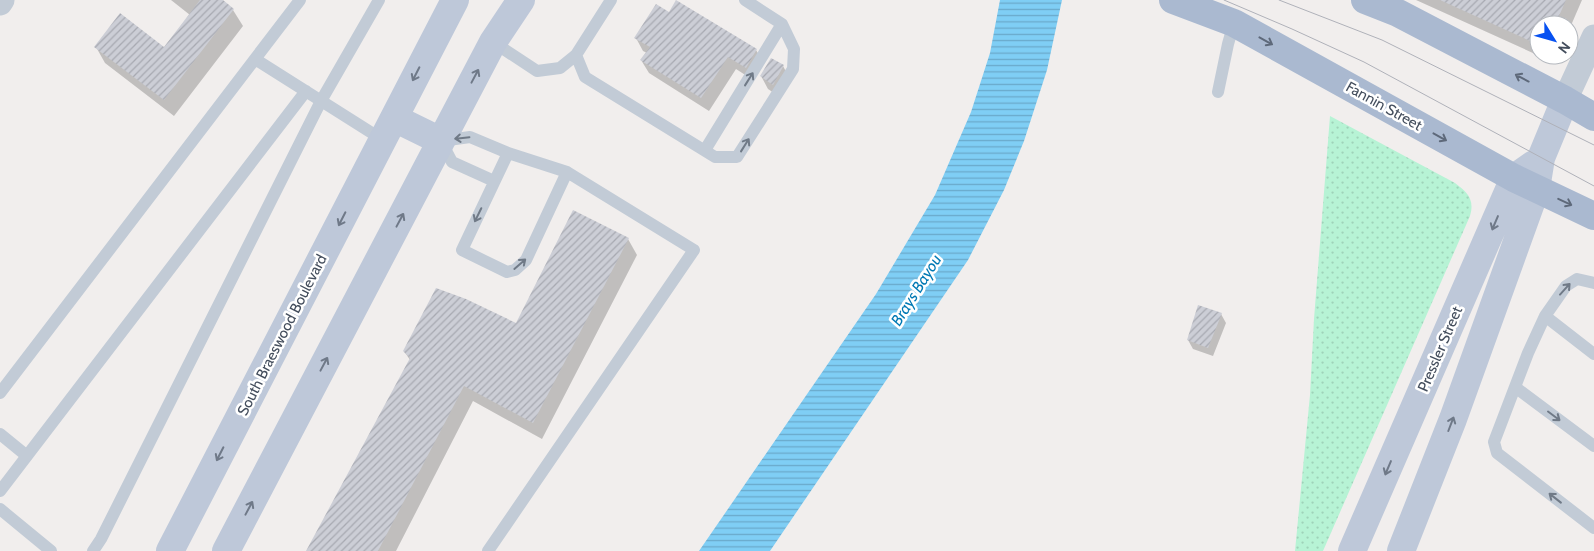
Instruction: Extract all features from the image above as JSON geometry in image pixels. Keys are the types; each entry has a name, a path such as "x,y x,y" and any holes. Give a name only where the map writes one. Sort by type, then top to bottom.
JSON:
{"main road":[{"name":"South Braeswood Boulevard","path":"170,551 455,0"},
{"path":"226,551 492,42 521,0"},
{"name":"Fannin Street","path":"1173,0 1234,23 1525,183 1594,216"},
{"path":"1376,2 1565,100 1594,117"},
{"path":"1401,551 1441,450 1525,183 1541,158 1565,100"},
{"path":"388,129 441,141"},
{"name":"Pressler Street","path":"1352,551 1403,434 1525,183"},
{"path":"1403,434 1441,450"}],"street":[{"path":"1565,100 1594,37"}],"lane":[{"path":"0,393 300,0"},
{"path":"93,551 321,100 379,0"},
{"path":"492,42 537,71 560,68 576,55 611,0"},
{"path":"576,55 586,77 715,156 737,157 793,69 794,49 782,24 763,5 745,0"},
{"path":"1218,92 1226,50 1234,23"},
{"path":"705,150 782,24"},
{"path":"256,59 321,100 388,129"},
{"path":"0,491 306,91"},
{"path":"488,551 694,250 567,172 508,153 470,137 441,141 452,162 494,181"},
{"path":"508,153 462,250 507,272 515,270 526,260 567,172"},
{"path":"1594,283 1577,279 1566,286 1545,316 1528,353 1494,442 1497,453 1594,528"},
{"path":"1545,316 1594,354"},
{"path":"1515,387 1594,446"},
{"path":"0,434 27,456"},
{"path":"0,509 51,551"}],"green space":[{"path":"1330,116 1455,183 1469,196 1471,210 1323,551 1295,551 1310,395"}],"water":[{"name":"Brays Bayou","path":"1000,0 1062,0 1047,70 1024,141 1004,190 968,260 770,551 699,551 876,294 935,195 971,112 990,53"}],"building":[{"path":"200,0 223,0 234,9 164,100 94,47 120,13 164,47"},
{"path":"676,0 757,49 746,68 728,57 701,98 640,60 650,47 634,38 656,4 669,12"},
{"path":"1440,0 1566,0 1559,15 1529,15 1529,40"},
{"path":"771,58 784,65 773,85 760,76"},
{"path":"573,210 629,238 533,423 464,386 378,551 306,551 410,358 403,351 436,288 466,299 516,323"},
{"path":"1198,305 1222,313 1208,348 1187,340"}],"tram line":[{"path":"1224,0 1364,62 1594,186"},
{"path":"1279,0 1382,40 1594,145"}]}
